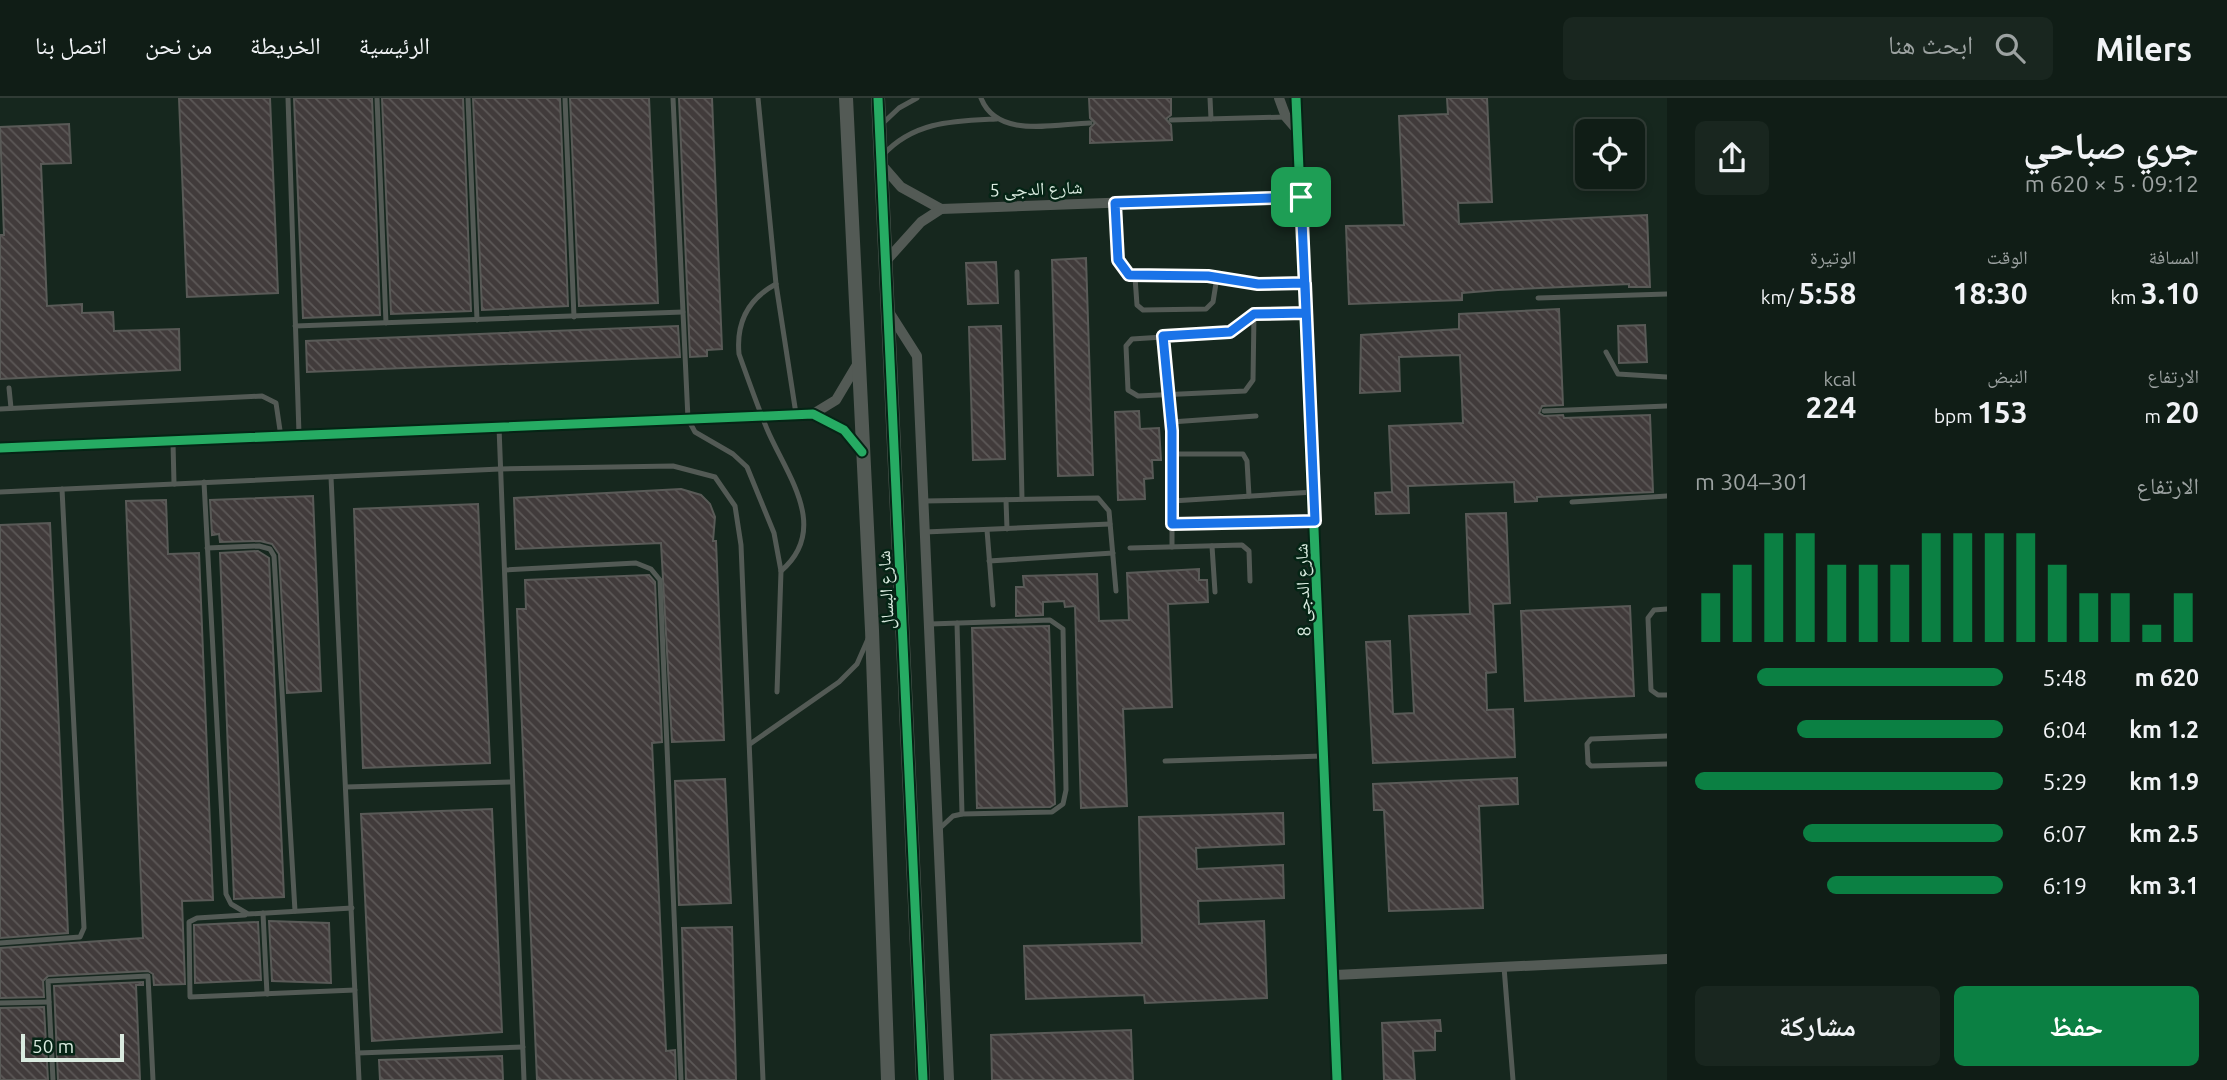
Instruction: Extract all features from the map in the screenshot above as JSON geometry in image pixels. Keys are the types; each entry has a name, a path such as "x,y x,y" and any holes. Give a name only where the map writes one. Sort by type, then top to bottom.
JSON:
{"street":[{"name":"شارع البسال","path":"846,98 872,630 888,1080"},
{"name":"شارع البسال","path":"878,98 923,1080"},
{"path":"1279,98 1286,117 1298,131"},
{"name":"شارع الدجى 8","path":"1296,98 1335,975 1337,1080"},
{"path":"881,161 901,187 941,209 920,222 886,261"},
{"name":"شارع الدجى 5","path":"941,209 1301,197"},
{"path":"888,312 917,356 949,1080"},
{"path":"813,414 836,400 858,363"},
{"path":"0,448 813,414 844,430 862,452"},
{"path":"1335,975 1667,959"}],"lane":[{"path":"288,98 299,436"},
{"path":"377,98 386,323"},
{"path":"468,98 477,320"},
{"path":"565,98 573,317"},
{"path":"673,98 688,419 695,432 733,454 747,467 774,533 781,571 777,692"},
{"path":"758,98 776,284 796,414"},
{"path":"880,127 899,108 917,98"},
{"path":"981,98 996,119"},
{"path":"1210,98 1211,119"},
{"path":"1171,120 1286,117"},
{"path":"881,161 900,139 924,127 996,119 1013,125 1090,123"},
{"path":"1115,203 1120,266 1135,277 1217,278 1258,284 1305,283"},
{"path":"1017,272 1022,499"},
{"path":"1135,277 1137,305 1148,311 1206,309 1213,302 1217,278"},
{"path":"776,284 756,297 739,329 739,354 762,416 797,490 803,513 799,551 781,571"},
{"path":"1538,298 1667,294"},
{"path":"295,326 683,312"},
{"path":"1254,314 1253,380 1249,388 1241,391 1134,395 1128,386 1128,342 1136,337 1230,332 1254,314 1306,313"},
{"path":"1163,336 1166,394 1171,422 1172,547"},
{"path":"1606,352 1618,374 1667,377"},
{"path":"9,388 11,408"},
{"path":"0,409 262,396 276,403 281,437"},
{"path":"1544,411 1667,406"},
{"path":"1171,422 1256,416"},
{"path":"499,427 524,1080"},
{"path":"173,442 174,484"},
{"path":"1172,454 1243,454 1247,461 1249,496"},
{"path":"0,492 500,469 673,466 715,477 735,506 741,545 763,1080"},
{"path":"331,477 359,1080"},
{"path":"204,482 226,894 231,904 248,914"},
{"path":"0,943 80,937 84,928 62,489"},
{"path":"1172,501 1314,492"},
{"path":"1572,502 1667,496"},
{"path":"924,501 1098,498 1107,505 1116,591"},
{"path":"1006,500 1007,528"},
{"path":"1172,524 1315,521"},
{"path":"925,532 1110,524"},
{"path":"987,530 992,605"},
{"path":"1130,548 1240,545 1247,548 1250,581"},
{"path":"1212,546 1215,592"},
{"path":"207,548 259,547 270,549 274,556 295,911"},
{"path":"989,561 1113,553"},
{"path":"505,570 636,563 651,569 660,580 681,1080"},
{"path":"1667,609 1654,610 1647,618 1651,690 1658,695 1667,695"},
{"path":"929,624 1050,620 1063,629 1066,790 1063,804 1052,812 961,814 953,816 939,829"},
{"path":"957,623 961,814"},
{"path":"750,744 839,682 857,664 872,630"},
{"path":"1667,737 1591,739 1587,744 1588,763 1591,766 1667,764"},
{"path":"1165,761 1325,755"},
{"path":"346,787 512,782"},
{"path":"352,908 197,918 190,922 190,998 355,990"},
{"path":"264,914 267,994"},
{"path":"1504,967 1513,1080"},
{"path":"53,1080 48,981 148,976 153,1080"},
{"path":"0,1003 49,1002"},
{"path":"358,1053 523,1047"}],"building":[{"path":"179,98 270,98 278,293 187,297"},
{"path":"294,98 372,98 380,315 303,318"},
{"path":"382,98 463,98 471,311 391,314"},
{"path":"473,98 560,98 568,306 482,310"},
{"path":"570,98 649,98 658,303 579,306"},
{"path":"679,98 712,98 722,349 707,350 707,356 690,357"},
{"path":"1089,98 1171,98 1171,115 1166,119 1171,125 1172,140 1090,143 1090,128 1095,123 1090,118"},
{"path":"1447,98 1487,98 1492,202 1458,203 1459,224 1647,215 1650,287 1629,287 1629,284 1498,290 1462,293 1462,300 1349,304 1346,226 1404,225 1399,116 1448,114"},
{"path":"69,124 71,163 41,164 47,306 82,304 82,313 113,312 114,331 179,329 180,370 0,379 0,235 4,235 0,127"},
{"path":"1086,258 1093,475 1058,476 1052,260"},
{"path":"996,262 998,303 968,304 966,263"},
{"path":"1559,309 1563,405 1542,406 1539,413 1544,416 1563,415 1564,418 1650,415 1653,492 1537,497 1537,501 1515,502 1514,482 1408,486 1409,513 1376,514 1375,493 1392,492 1389,426 1463,423 1460,355 1399,357 1400,391 1360,393 1361,335 1459,329 1459,314"},
{"path":"1645,325 1647,362 1619,363 1618,326"},
{"path":"678,326 680,357 307,372 306,341"},
{"path":"1001,326 1005,459 973,460 969,327"},
{"path":"1139,411 1140,429 1159,428 1161,460 1152,460 1153,478 1144,479 1145,499 1118,500 1115,412"},
{"path":"681,489 701,495 710,504 715,517 713,541 716,541 724,740 672,742 661,543 516,549 514,498"},
{"path":"313,496 321,691 287,693 279,554 272,544 260,541 220,542 219,534 212,535 210,500"},
{"path":"166,500 168,554 199,553 213,900 182,901 185,984 154,985 153,974 148,971 48,976 43,981 44,997 0,998 0,948 143,938 126,501"},
{"path":"478,504 490,763 363,768 354,509"},
{"path":"1506,513 1510,603 1493,604 1496,672 1486,673 1487,710 1513,709 1515,757 1373,763 1366,642 1390,641 1393,714 1414,713 1409,616 1470,614 1466,514"},
{"path":"50,523 68,933 0,938 0,525"},
{"path":"258,551 269,558 284,897 234,899 220,553"},
{"path":"1199,569 1199,580 1207,580 1208,602 1168,604 1172,707 1123,709 1127,806 1081,808 1075,606 1065,607 1064,601 1043,602 1043,615 1016,616 1016,587 1024,587 1023,576 1097,574 1099,621 1129,620 1127,573"},
{"path":"649,575 655,582 662,742 652,743 666,1051 675,1050 676,1080 537,1080 517,609 526,609 525,580"},
{"path":"1630,606 1634,696 1525,701 1521,611"},
{"path":"1049,626 1055,804 1050,807 977,808 972,628"},
{"path":"1517,778 1518,804 1479,806 1483,908 1389,911 1384,810 1374,810 1373,784"},
{"path":"725,779 731,903 679,905 675,781"},
{"path":"492,809 502,1032 372,1041 361,814"},
{"path":"1283,813 1284,844 1196,848 1197,869 1283,865 1284,898 1198,901 1199,924 1264,921 1267,998 1145,1003 1144,995 1026,999 1024,946 1142,943 1139,817"},
{"path":"269,921 329,923 331,983 272,981"},
{"path":"258,922 261,980 195,983 194,925"},
{"path":"732,927 736,1080 686,1080 682,928"},
{"path":"143,982 143,985 136,985 140,1080 58,1080 54,986"},
{"path":"44,1007 48,1080 0,1080 0,1008"},
{"path":"1440,1020 1441,1031 1435,1031 1435,1050 1413,1051 1415,1080 1384,1080 1382,1023"},
{"path":"1131,1030 1133,1080 992,1080 991,1035"},
{"path":"502,1056 503,1080 380,1080 379,1060"}],"cycle path":[{"path":"878,98 923,1080"},
{"path":"1296,98 1337,1080"},
{"path":"0,448 813,414 844,430 862,452"}],"route":[{"path":"1301,197 1115,203 1118,260 1124,272 1129,275 1199,275 1258,284 1305,283 1315,521 1172,524 1172,431 1166,394 1163,336 1230,332 1248,315 1254,314 1306,313 1305,283 1301,197"}]}
